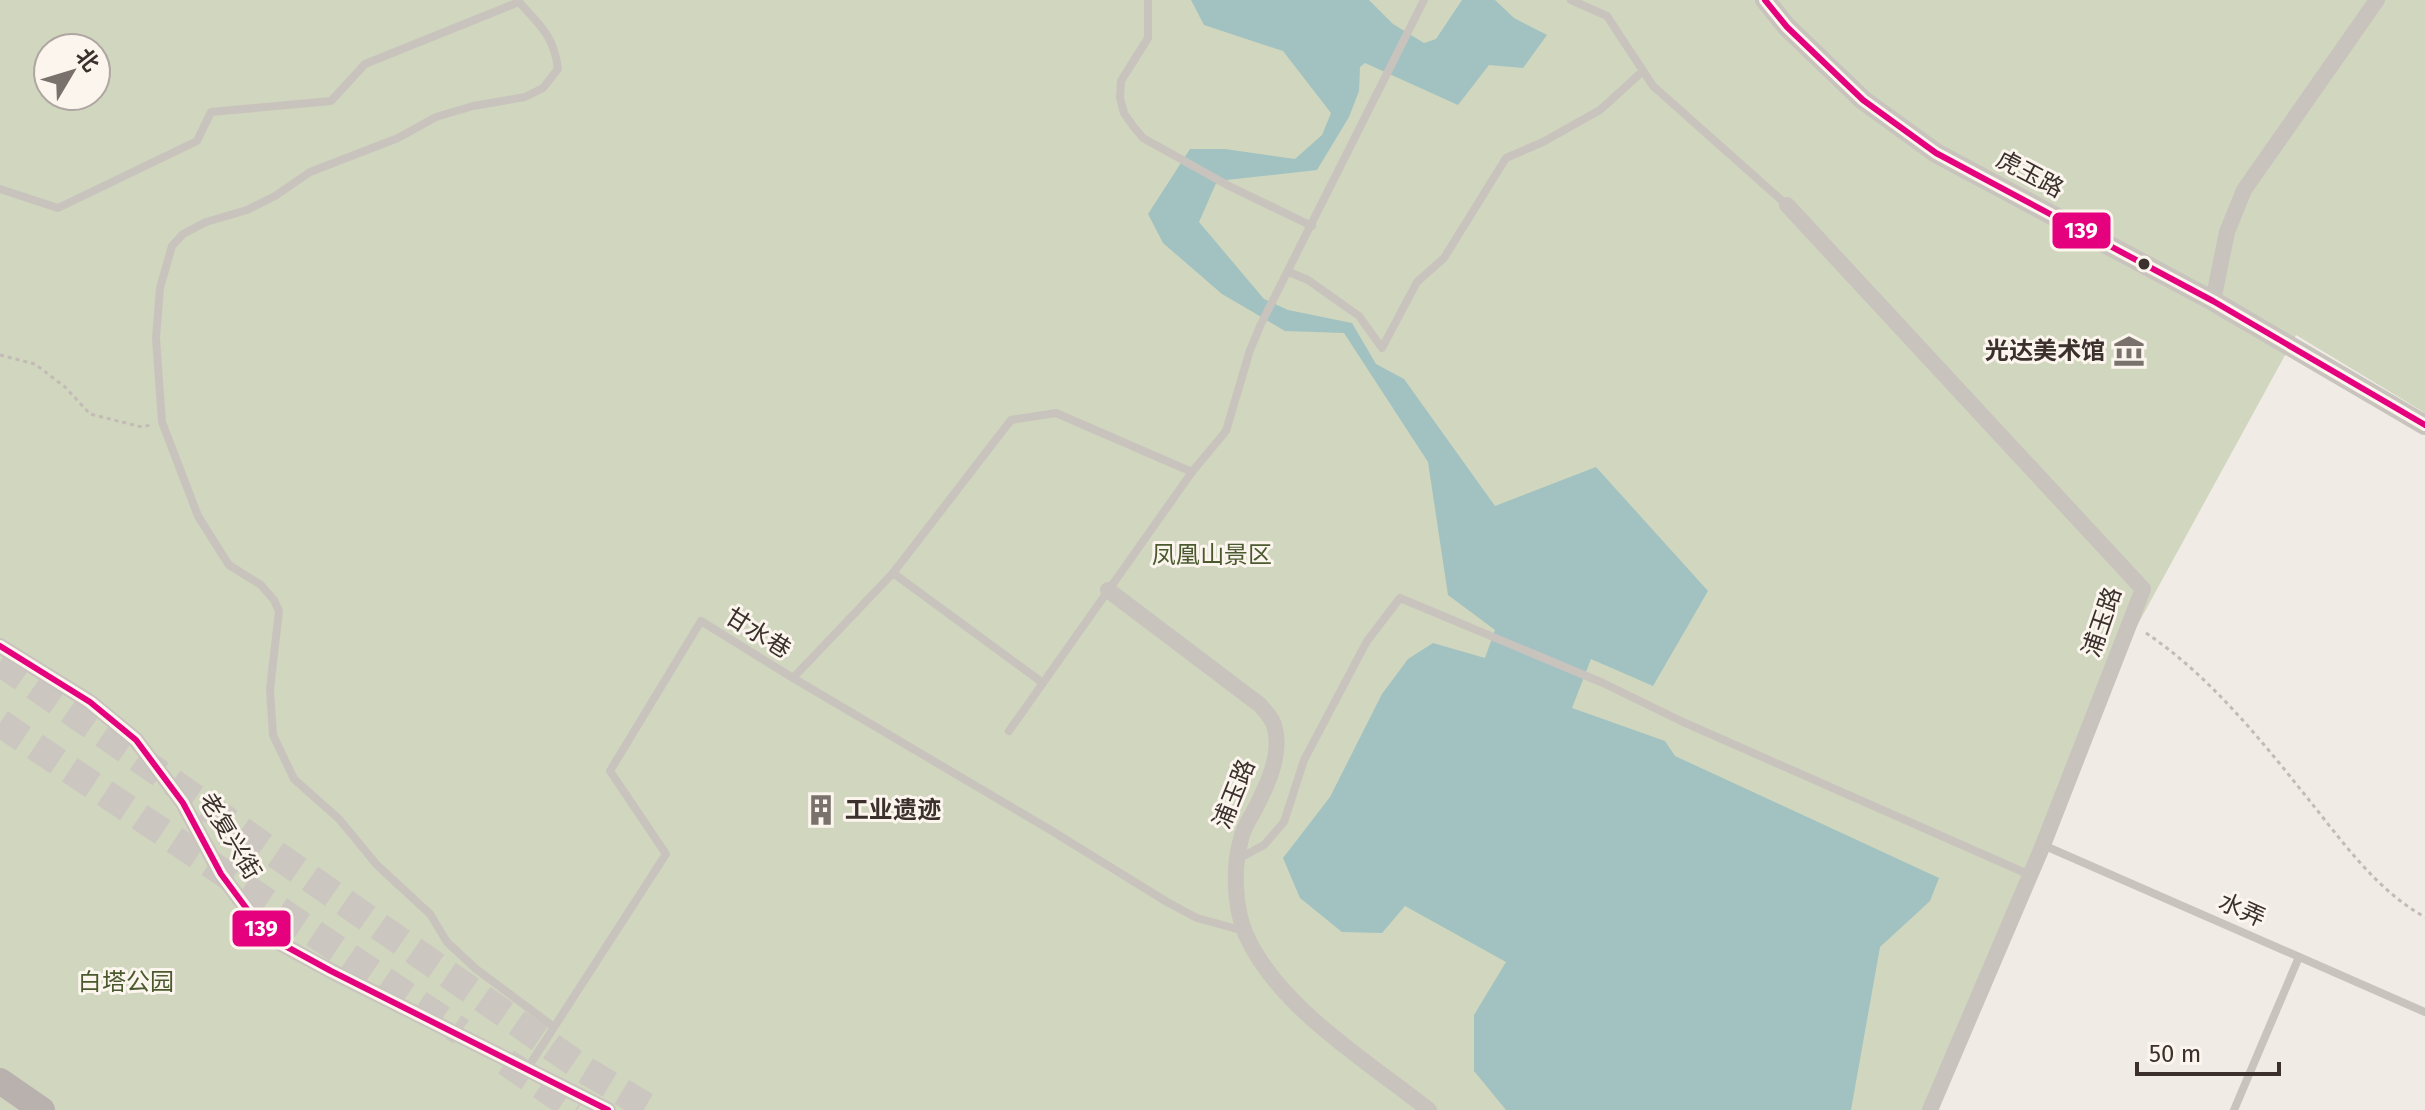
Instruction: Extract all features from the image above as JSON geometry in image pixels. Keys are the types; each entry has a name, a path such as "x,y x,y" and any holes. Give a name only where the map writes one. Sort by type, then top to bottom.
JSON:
{"main road":[{"path":"0,1081 42,1110"}],"street":[{"name":"虎玉路","path":"1765,0 1787,27 1863,100 1936,153 2213,301 2425,425"},
{"path":"2213,301 2227,232 2244,190 2377,0"},
{"name":"浦玉路","path":"1787,205 2143,589 2043,845 1930,1110"},
{"name":"浦玉路","path":"1108,590 1260,705 1274,722 1277,744 1272,772 1241,836 1237,859 1237,893 1245,932 1259,959 1280,988 1310,1017 1429,1110"},
{"name":"老复兴街","path":"0,646 90,702 136,740 183,803 221,874 267,936 608,1110"}],"lane":[{"path":"1148,0 1148,38 1121,81 1120,98 1124,113 1143,138 1229,186 1312,226"},
{"path":"1009,731 1192,472 1226,431 1261,324 1424,0"},
{"path":"1571,0 1607,16 1653,86 1787,205"},
{"path":"0,189 58,208 197,141 211,112 331,101 365,64 519,2 547,32 556,49 558,69 543,88 525,97 473,106 436,117 398,138 310,172 275,196 247,210 206,222 183,234 172,246 160,288 156,338 162,422 198,516 229,565 261,585 279,611 270,689 273,735 294,779 339,819 377,865 430,914 447,942 476,969 554,1027"},
{"path":"1289,272 1308,280 1359,316 1382,348 1417,282 1444,258 1506,158 1543,142 1600,110 1643,71"},
{"name":"甘水巷","path":"527,1069 666,854 610,771 701,621 793,678 893,573 1011,420 1056,413 1192,472"},
{"path":"893,573 1043,683"},
{"path":"1237,859 1264,845 1284,822 1304,760 1367,641 1400,598 1603,683 1683,722 2030,875"},
{"path":"793,678 1167,902 1197,918 1245,932"},
{"name":"水弄","path":"2043,845 2425,1012"},
{"path":"2234,1110 2299,957"}],"path":[{"path":"0,355 35,364 65,387 90,414 142,427 162,422"},
{"path":"2130,622 2179,655 2279,763 2362,866 2425,917"}],"green space":[{"name":"凤凰山景区","path":"0,0 2425,0 2425,413 2296,335 2121,655 1933,1110 0,1110"}],"water":[{"path":"1191,0 1369,0 1393,24 1424,43 1436,39 1462,0 1495,0 1514,18 1547,35 1523,68 1489,65 1458,105 1365,63 1360,67 1359,91 1349,117 1317,170 1217,181 1199,222 1264,299 1288,310 1352,323 1376,364 1404,379 1495,506 1596,467 1708,591 1653,686 1591,659 1572,708 1665,741 1675,756 1939,878 1930,901 1880,947 1851,1110 1506,1110 1474,1071 1474,1015 1506,962 1405,906 1382,933 1342,932 1300,898 1283,858 1330,797 1382,694 1408,659 1433,643 1485,658 1495,630 1448,595 1428,462 1344,333 1285,331 1222,294 1163,243 1148,214 1190,149 1225,149 1295,159 1322,135 1331,113 1283,51 1204,25"}],"tunnel":[{"path":"0,662 585,1070 652,1110"},
{"path":"0,723 461,1032"},
{"path":"506,1062 577,1110"}],"transit line":[{"name":"139","path":"1765,0 1787,27 1863,100 1936,153 2213,301 2425,425"},
{"name":"139","path":"0,646 90,702 136,740 183,803 221,874 267,936 608,1110"}],"place":[{"name":"光达美术馆","path":"2129,351"},
{"name":"工业遗迹","path":"821,810"}],"park label":[{"name":"白塔公园","path":"126,982"}]}
